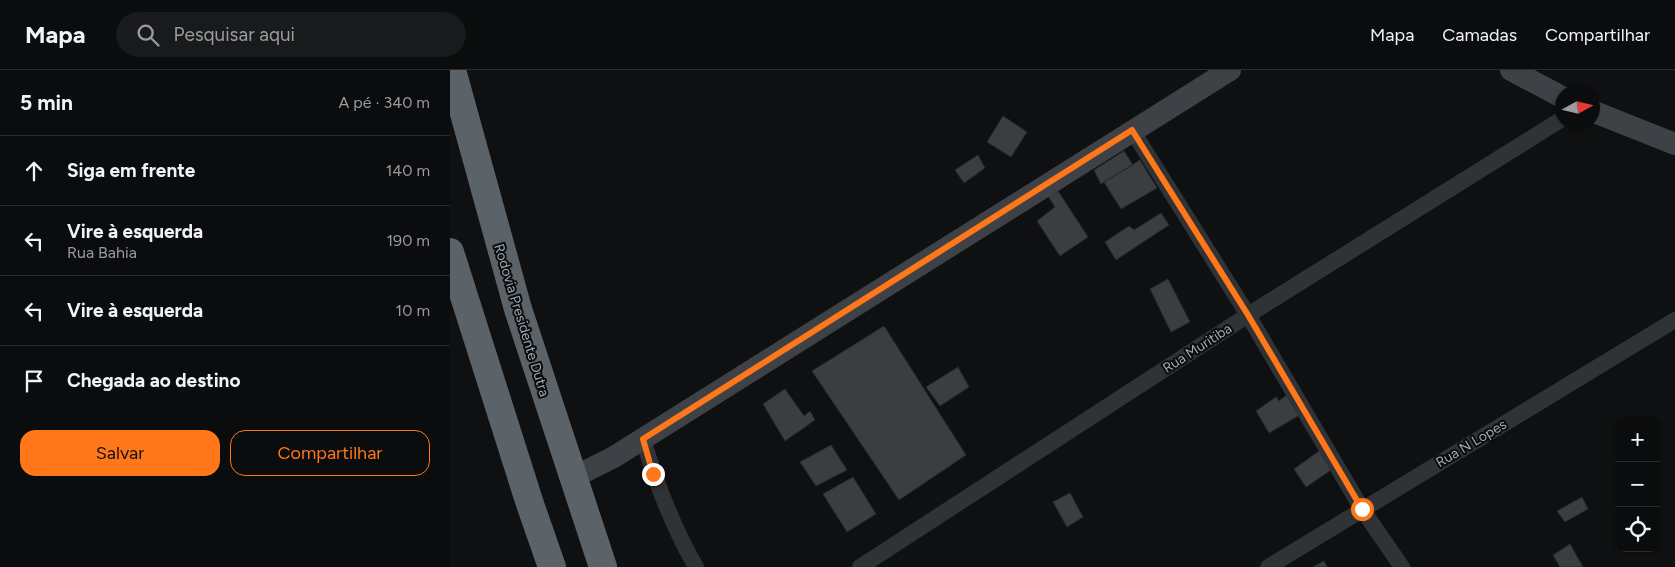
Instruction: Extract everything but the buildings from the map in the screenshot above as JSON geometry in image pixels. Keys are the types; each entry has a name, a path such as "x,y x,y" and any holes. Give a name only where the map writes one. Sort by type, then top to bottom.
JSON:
{"highway":[{"name":"Rodovia Presidente Dutra","path":"452,70 518,309 602,567"},
{"path":"450,252 530,504 552,567"}],"street":[{"path":"572,478 606,462 1230,70"},
{"path":"1511,70 1555,93"},
{"path":"1600,114 1675,144"},
{"name":"Rua Muritiba","path":"860,567 1248,315 1555,123"},
{"path":"1132,130 1248,315 1362,509 1402,567"},
{"name":"Rua N Lopes","path":"1268,567 1675,320"},
{"path":"643,439 653,474 684,545 696,567"}],"route":[{"path":"653,474 643,439 1132,130 1248,315 1362,509"}]}
